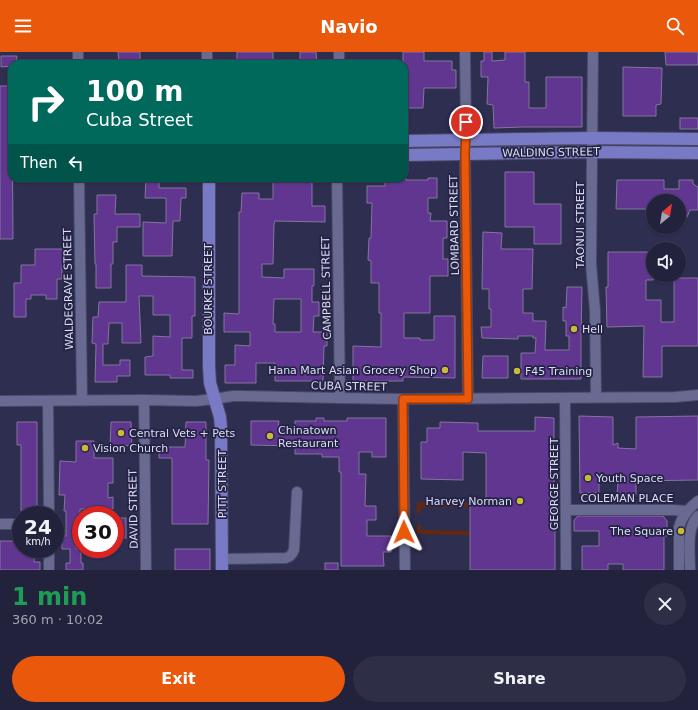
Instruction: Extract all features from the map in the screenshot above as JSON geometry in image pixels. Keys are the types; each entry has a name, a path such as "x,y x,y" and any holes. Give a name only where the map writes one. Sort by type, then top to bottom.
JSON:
{"main road":[{"name":"WALDING STREET","path":"408,141 592,138 698,140"},
{"name":"WALDING STREET","path":"408,155 592,152 698,153"},
{"path":"203,182 208,197"},
{"name":"BOURKE STREET","path":"209,182 209,366 210,383 214,399"},
{"name":"PITT STREET","path":"214,399 220,417 222,437 222,564"}],"street":[{"name":"LOMBARD STREET","path":"465,52 468,399"},
{"name":"TAONUI STREET","path":"593,52 591,264 595,311 596,397"},
{"name":"WALDEGRAVE STREET","path":"79,182 82,400"},
{"name":"CAMPBELL STREET","path":"337,182 340,398"},
{"name":"CUBA STREET","path":"0,401 196,401 237,396 468,399 675,397 698,395"},
{"name":"GEORGE STREET","path":"565,398 566,570"},
{"path":"403,399 405,570"},
{"name":"DAVID STREET","path":"144,400 146,570"},
{"path":"48,401 49,506"},
{"path":"222,564 289,557 294,550 297,492"},
{"path":"678,570 679,527 687,511 698,501"},
{"name":"COLEMAN PLACE","path":"566,510 687,511"},
{"path":"690,570 690,528 698,516"},
{"path":"0,524 12,524"},
{"path":"49,558 49,570"}],"shaded area":[{"path":"417,502 470,503 470,507 421,507 421,513 417,513"},
{"path":"417,525 421,525 421,530 470,531 470,535 417,534"}],"building":[{"path":"118,52 140,52 140,60 119,60"},
{"path":"237,52 273,52 273,60 237,60"},
{"path":"300,52 316,52 317,60 300,60"},
{"path":"403,52 424,52 424,61 452,61 452,70 456,70 456,88 424,88 423,108 408,108 408,60 403,60"},
{"path":"484,52 492,52 492,61 505,60 505,52 525,52 525,82 529,82 529,108 546,108 546,77 582,77 582,127 494,128 493,105 487,104 488,77 481,77 481,61 484,61"},
{"path":"665,52 698,52 698,65 666,65"},
{"path":"1,56 17,56 16,60 8,60 8,66 1,67"},
{"path":"623,67 662,68 661,104 656,105 656,116 623,116"},
{"path":"0,86 8,86 8,182 13,182 13,239 0,239"},
{"path":"680,118 698,118 698,129 680,129"},
{"path":"505,172 534,172 534,204 561,204 561,244 534,244 534,227 505,227"},
{"path":"428,178 437,178 437,198 428,198 428,213 431,213 430,221 447,221 447,238 443,238 443,259 448,259 448,276 430,276 430,313 404,313 404,338 434,340 434,316 455,316 455,378 403,377 403,381 353,381 353,346 381,347 379,283 371,283 371,261 368,260 369,238 371,238 372,203 367,203 367,186 385,186 385,182 408,182 408,180 428,180"},
{"path":"617,180 664,180 664,189 679,189 679,180 693,180 693,184 698,187 698,210 690,210 687,217 686,194 646,194 646,209 616,209"},
{"path":"146,182 159,182 159,188 186,188 186,198 181,198 180,221 173,221 172,256 143,256 143,222 166,223 166,198 145,198"},
{"path":"273,182 312,182 312,206 325,206 325,222 275,221 273,264 262,264 262,277 284,278 284,269 314,269 312,302 319,302 319,316 314,316 313,332 327,332 327,346 324,346 323,381 275,381 275,363 256,363 256,383 225,383 225,365 235,365 235,345 250,346 250,332 224,332 224,313 239,314 239,212 241,212 242,193 259,193 259,199 273,199","holes":["274,299 301,299 301,332 275,332 275,324 273,324"]},
{"path":"97,195 116,195 115,214 140,214 140,227 117,227 117,242 113,242 111,288 96,288 94,214 97,214"},
{"path":"483,232 502,233 501,249 533,249 532,289 523,289 523,313 533,313 533,321 546,321 545,350 569,350 569,336 566,336 566,321 563,321 563,307 566,308 567,287 582,287 581,379 521,379 521,353 535,353 536,338 533,338 533,336 518,336 518,339 482,338 481,327 491,327 489,289 482,289"},
{"path":"35,249 65,249 65,265 62,265 62,279 57,279 57,299 46,299 46,295 31,295 31,299 26,299 26,317 14,317 14,283 21,283 21,265 35,265"},
{"path":"608,252 646,252 646,300 661,300 661,322 674,322 674,282 686,282 686,278 698,278 698,346 662,346 662,377 643,377 644,326 607,327 606,287 608,287"},
{"path":"126,265 142,265 142,276 195,277 195,316 192,316 192,338 182,338 182,370 193,370 193,378 170,378 170,375 145,375 145,357 153,356 153,336 170,337 170,315 153,315 153,296 139,296 141,343 122,343 122,323 109,323 108,344 103,344 103,365 120,365 120,360 130,360 130,376 117,376 117,382 95,382 96,344 92,343 93,317 98,317 99,302 126,302"},
{"path":"483,356 508,356 508,378 482,378"},
{"path":"579,416 613,417 613,445 618,443 618,448 636,449 636,417 698,416 698,480 636,481 636,495 617,495 618,482 599,481 599,493 580,493"},
{"name":"Harvey Norman","path":"535,417 554,418 555,570 470,570 470,501 486,502 486,453 463,452 463,480 421,479 421,442 427,442 427,428 440,428 440,422 478,423 478,431 535,431"},
{"path":"316,418 324,418 324,421 347,421 347,418 386,418 386,457 372,457 372,452 359,452 359,474 366,474 365,506 376,506 376,520 367,520 367,536 391,536 391,552 383,552 384,566 341,566 341,472 339,472 339,457 322,457 322,454 295,454 295,446 251,445 251,421 279,421 278,427 295,427 295,421 316,421"},
{"path":"17,422 37,422 37,506 21,506 21,445 17,445"},
{"name":"Central Vets + Pets","path":"111,422 131,422 132,445 110,448"},
{"path":"186,422 206,422 206,460 209,460 208,524 172,524 172,458 159,458 159,447 185,447"},
{"path":"76,441 94,441 94,458 113,458 113,483 108,483 108,498 113,497 113,506 72,506 72,558 81,558 83,570 66,570 66,563 70,563 70,549 64,549 64,536 66,536 66,511 64,511 65,495 59,495 60,461 76,462"},
{"path":"578,516 663,516 667,521 667,536 664,536 664,570 623,570 623,564 608,564 608,570 582,570 582,546 599,546 599,531 574,531 574,520"},
{"path":"124,518 126,518 126,538 124,538"},
{"path":"0,541 12,541 12,558 34,558 34,562 40,562 40,570 0,570"},
{"path":"175,549 210,549 210,570 175,570"},
{"path":"325,563 338,563 338,570 325,570"}],"place":[{"name":"Hell","path":"574,329"},
{"name":"Hana Mart Asian Grocery Shop","path":"445,370"},
{"name":"F45 Training","path":"517,371"},
{"name":"Central Vets + Pets","path":"121,433"},
{"name":"Chinatown Restaurant","path":"270,436"},
{"name":"Vision Church","path":"85,448"},
{"name":"Youth Space","path":"588,478"},
{"name":"Harvey Norman","path":"520,501"},
{"name":"The Square","path":"681,531"}],"route":[{"path":"404,532 403,399 468,399 465,153 466,122"}]}
